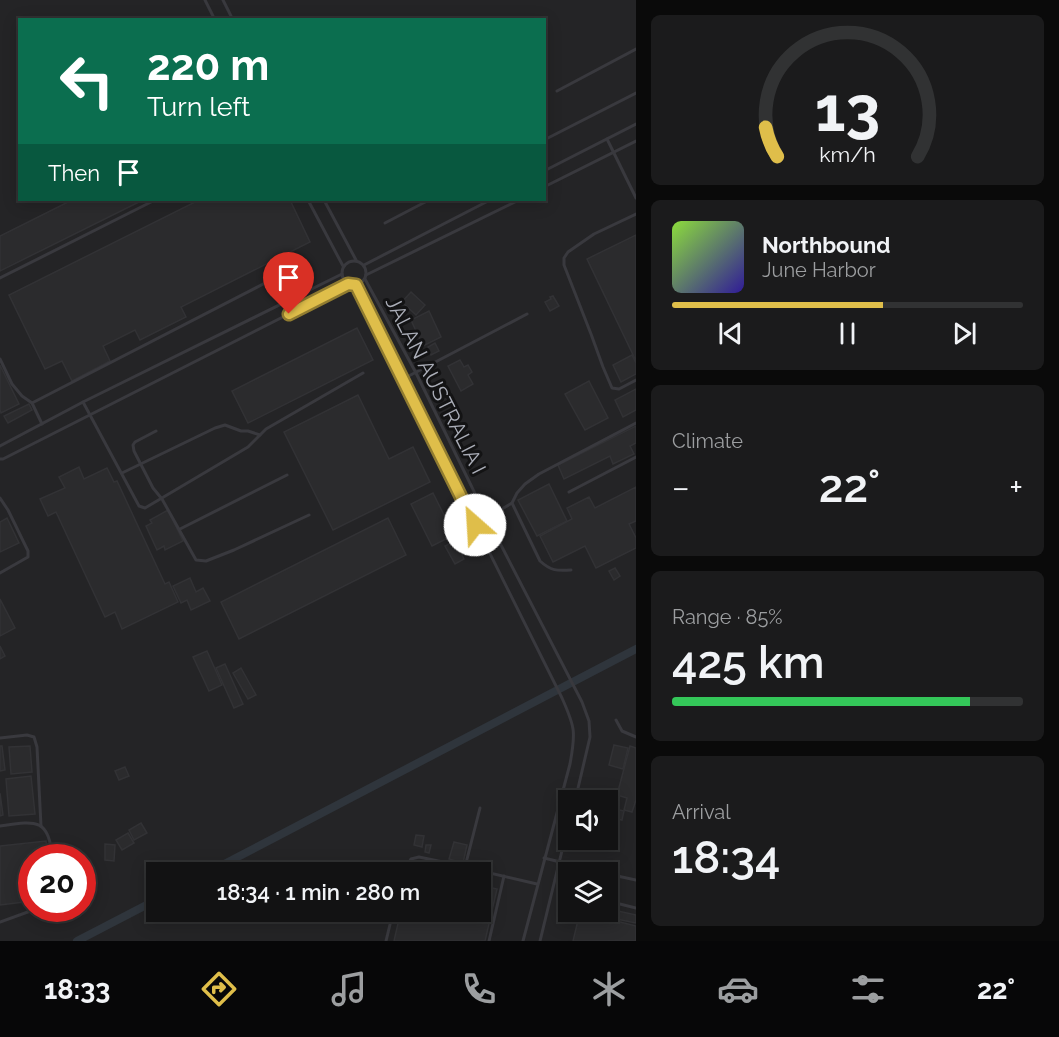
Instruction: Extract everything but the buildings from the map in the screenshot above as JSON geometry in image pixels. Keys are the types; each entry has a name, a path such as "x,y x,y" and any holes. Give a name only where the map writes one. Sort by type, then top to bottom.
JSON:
{"lane":[{"path":"205,0 214,18"},
{"path":"223,0 232,18"},
{"path":"557,91 636,49"},
{"path":"546,139 636,93"},
{"path":"546,170 636,124"},
{"path":"606,139 636,198"},
{"path":"546,186 636,141"},
{"path":"0,278 153,201"},
{"path":"309,201 344,266"},
{"path":"325,201 356,261 363,265 488,201"},
{"path":"385,223 427,201"},
{"path":"365,277 517,201"},
{"path":"636,214 594,234 568,252 564,258 564,265 612,388 619,388 636,380"},
{"path":"0,459 348,284 342,274 344,266 356,261"},
{"name":"JALAN AUSTRALIA I","path":"348,284 361,283 366,270 363,265"},
{"path":"0,446 83,402 342,274"},
{"name":"JALAN AUSTRALIA I","path":"365,277 582,702 589,721 590,737 578,790"},
{"path":"32,403 275,278"},
{"name":"JALAN AUSTRALIA I","path":"356,285 572,720 575,738 570,764 523,941"},
{"path":"403,379 528,314"},
{"path":"0,358 12,384 22,396 32,403 42,424"},
{"path":"83,402 139,506 145,508 248,447 266,429 363,373"},
{"path":"475,525 512,503 521,488 539,474 636,423"},
{"path":"122,473 225,425 260,435"},
{"path":"156,431 135,442 133,446 153,488 180,529 196,560 206,561 234,550 309,515"},
{"path":"569,492 636,457"},
{"path":"180,529 287,475"},
{"path":"0,498 28,551 28,557 0,573"},
{"path":"512,503 540,561 558,571 571,570"},
{"path":"616,720 622,731 636,736"},
{"path":"0,738 27,735 34,737 37,747 41,826"},
{"path":"466,862 480,808"},
{"path":"0,826 31,823 41,826 48,833 51,844"},
{"path":"544,858 560,862 563,850"},
{"path":"409,862 411,859 419,857 442,862"},
{"path":"540,941 558,870"},
{"path":"491,873 537,884"},
{"path":"489,941 504,876"},
{"path":"618,876 636,880"},
{"path":"618,904 636,908"},
{"path":"0,922 18,916"},
{"path":"386,941 391,922"}],"shaded area":[{"path":"0,0 636,0 636,941 0,941"}],"waterway":[{"path":"228,862 636,649"},
{"path":"77,941 146,905"}],"route":[{"path":"289,314 348,284 356,285 475,525"}]}
